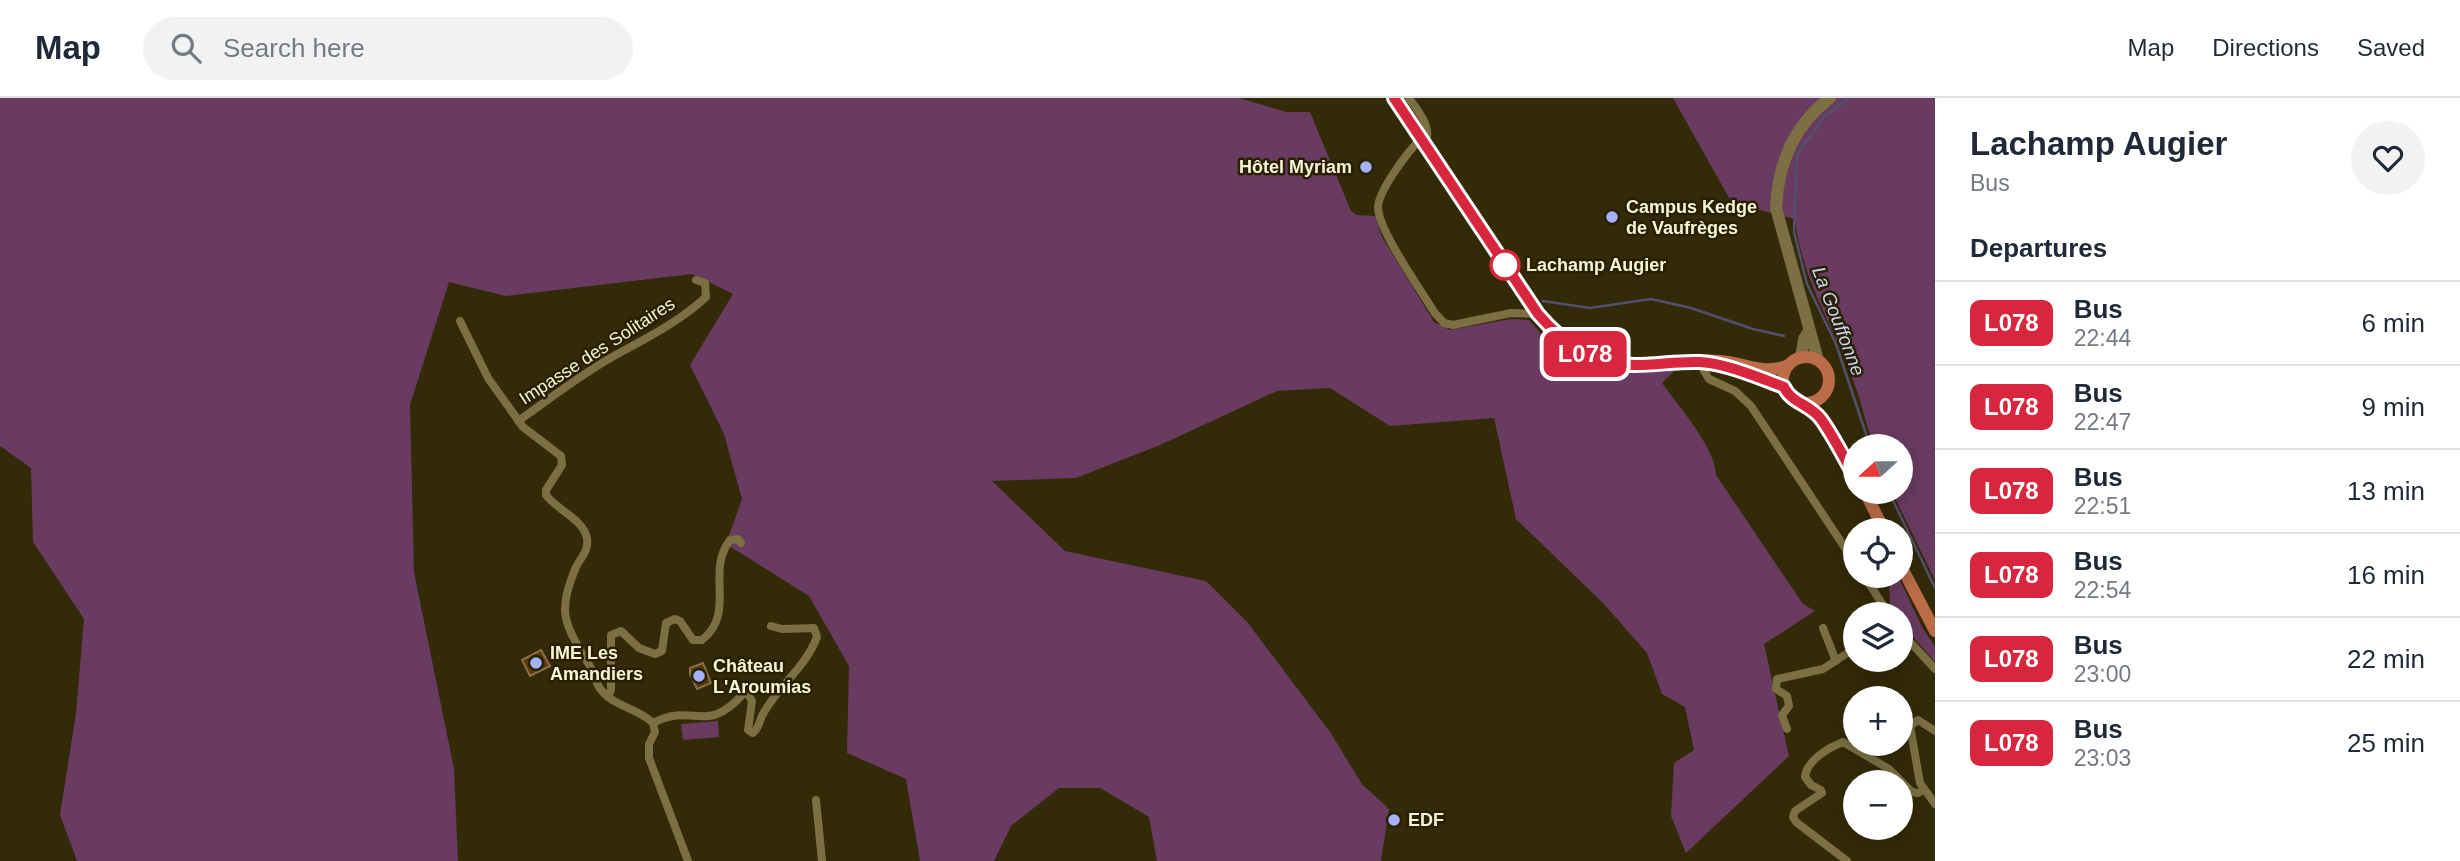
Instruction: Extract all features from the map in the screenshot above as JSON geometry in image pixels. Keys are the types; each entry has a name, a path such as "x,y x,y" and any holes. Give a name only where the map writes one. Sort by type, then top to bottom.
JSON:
{"main road":[{"path":"1394,98 1538,314 1557,336 1579,351 1605,361 1634,365 1703,366 1735,363 1772,372 1801,358 1818,360 1829,377 1828,386 1822,398 1803,403"},
{"path":"1703,366 1784,387"},
{"path":"1787,366 1783,379 1784,387 1791,398 1803,403 1821,419 1843,457"},
{"path":"1822,398 1843,444"},
{"path":"1913,588 1935,631"}],"street":[{"path":"1409,98 1426,124 1428,138 1385,189 1378,208 1384,229 1434,312 1444,323 1453,325 1511,313 1538,314"},
{"path":"1818,360 1776,208 1784,159 1797,131 1809,116 1830,98"},
{"name":"Impasse des Solitaires","path":"518,421 613,356 659,332 699,304 706,296 707,288 705,283 696,280"},
{"path":"460,321 488,378 518,421 532,436 561,456 563,461 546,490 546,495 580,525 587,539 585,554 577,565 566,597 566,626 590,665 599,687 608,697 653,723 655,732 649,744 649,758 688,861"},
{"path":"1801,358 1804,339 1809,331"},
{"path":"1703,366 1709,379 1735,391 1751,406 1843,545"},
{"path":"608,697 611,690 611,635 621,631 639,648 655,654 662,651 666,623 675,619 680,621 692,640 702,640 714,628 722,598 719,580 722,551 730,540 738,539 741,543"},
{"path":"653,723 664,717 683,714 715,717 731,707 744,693 752,701 748,730 753,733 758,728 762,715 803,664 817,637 814,628 782,629 771,626"},
{"path":"1823,628 1836,661"},
{"path":"1913,645 1935,668"},
{"path":"1787,729 1782,715 1789,706 1787,696 1776,689 1777,679 1823,669 1843,656"},
{"path":"1935,731 1918,720 1910,726 1920,783 1935,804"},
{"path":"1847,861 1793,817 1794,811 1822,793 1805,777 1818,757 1843,742 1889,769 1912,792 1924,790"},
{"path":"816,800 822,861"}],"shaded area":[{"path":"0,98 1239,98 1286,112 1310,112 1351,211 1356,215 1375,216 1382,237 1434,322 1450,330 1511,319 1529,320 1563,355 1589,367 1618,372 1675,370 1662,383 1703,440 1716,475 1803,604 1815,611 1764,644 1789,756 1686,853 1671,816 1674,763 1694,750 1685,707 1662,694 1647,653 1603,603 1516,519 1494,418 1390,426 1330,388 1277,391 1160,445 1076,478 992,481 1065,551 1206,581 1248,623 1330,732 1362,784 1389,809 1381,861 1157,861 1149,817 1100,788 1059,788 1011,826 994,861 920,861 906,779 847,753 849,666 809,596 726,544 742,499 724,434 690,365 733,294 692,274 506,296 449,282 410,405 414,572 454,769 458,861 77,861 60,815 76,713 84,619 33,542 31,468 0,446"},
{"path":"1673,98 1935,98 1935,580 1913,535 1913,518 1905,518 1898,504 1913,504 1913,434 1870,434 1843,355 1803,260 1795,219 1732,203"},
{"path":"1889,588 1904,588 1910,602 1890,602"},
{"path":"1913,608 1935,647 1935,662 1913,637"},
{"path":"718,721 719,737 683,740 681,724"}],"building":[{"name":"IME Les Amandiers","path":"541,650 550,666 530,676 522,660"},
{"name":"Château L'Aroumias","path":"703,663 711,683 697,689 690,668"}],"waterway":[{"name":"La Gouffonne","path":"1849,98 1824,117 1797,155 1794,232 1807,284 1836,344 1866,434"},
{"path":"1543,301 1590,308 1651,299 1784,336"},
{"name":"La Gouffonne","path":"1895,504 1935,588"}],"bus line":[{"name":"L078","path":"1394,98 1538,314 1557,336 1579,351 1605,361 1634,365 1703,362 1784,387 1791,398 1812,409 1821,419 1843,457"}],"place":[{"name":"Hôtel Myriam","path":"1366,167"},
{"name":"Campus Kedge de Vaufrèges","path":"1612,217"},
{"name":"Lachamp Augier","path":"1505,265"},
{"name":"IME Les Amandiers","path":"536,663"},
{"name":"Château L'Aroumias","path":"699,676"},
{"name":"EDF","path":"1394,820"}]}
